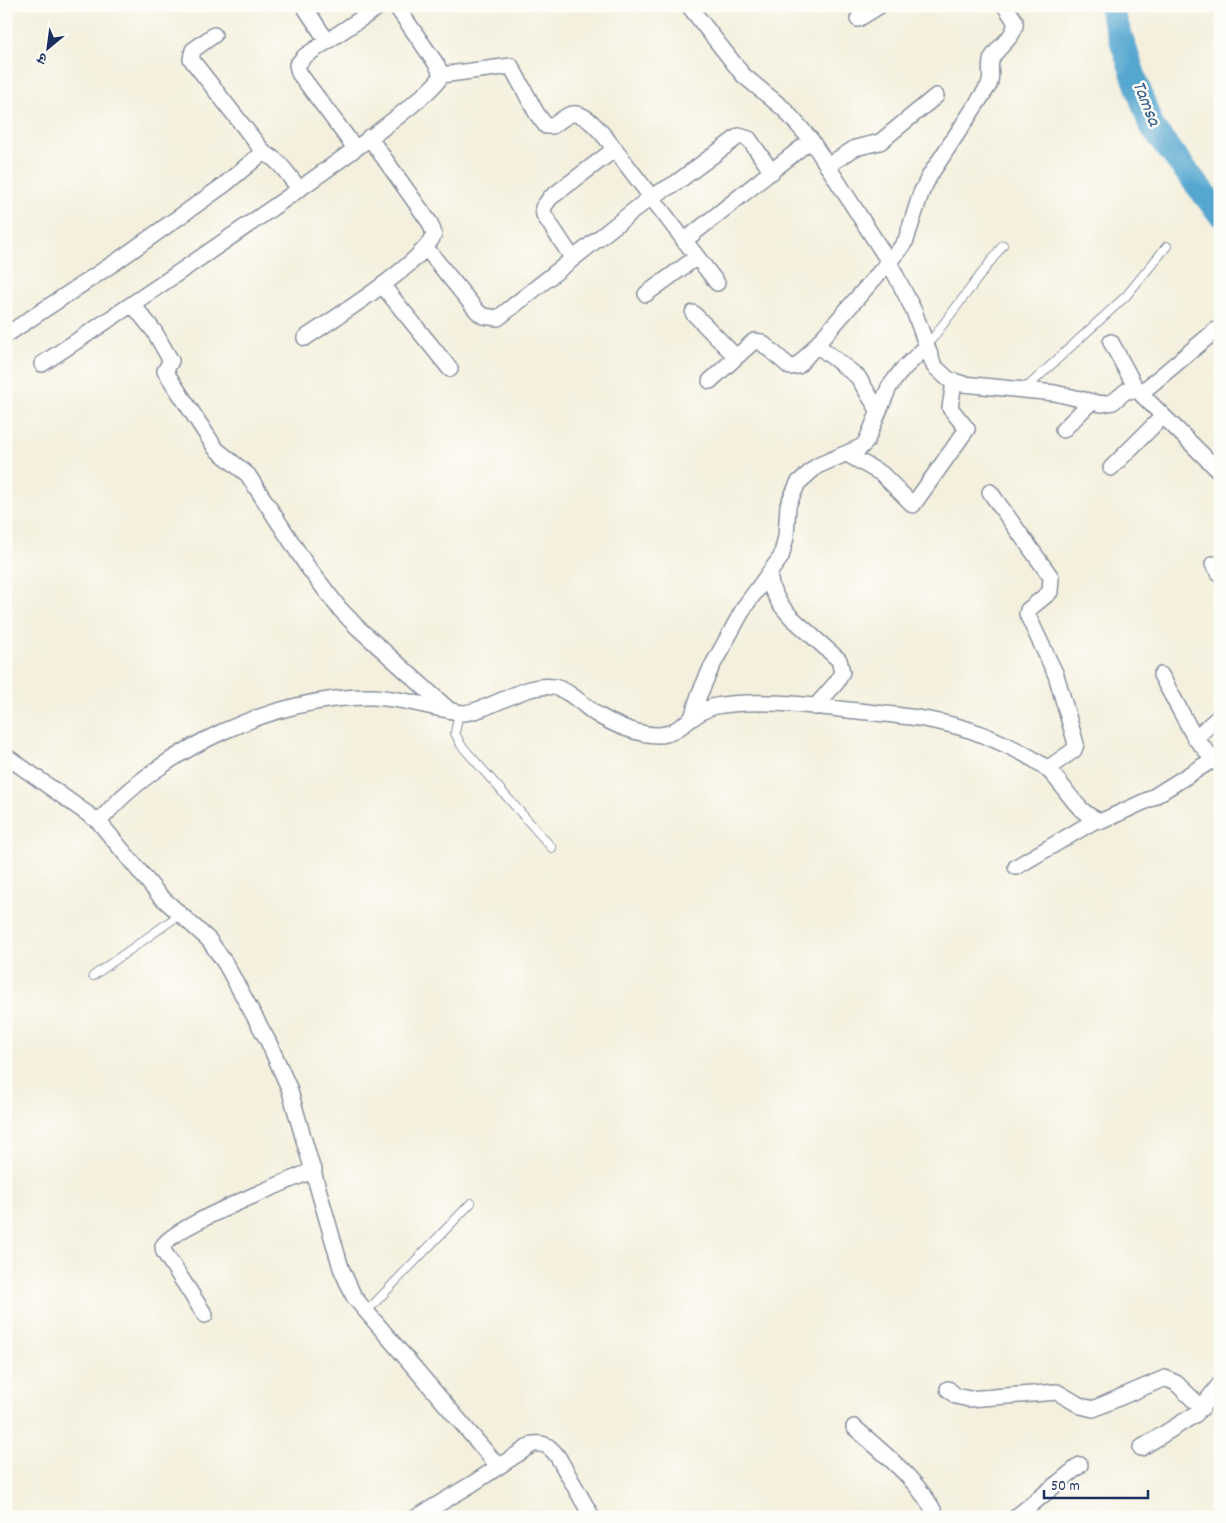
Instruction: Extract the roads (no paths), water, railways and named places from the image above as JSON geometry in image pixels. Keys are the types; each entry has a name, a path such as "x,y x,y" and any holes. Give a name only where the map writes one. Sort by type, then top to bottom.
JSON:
{"street":[{"path":"304,6 327,41"},
{"path":"355,148 297,69 302,58 380,6"},
{"path":"42,364 133,305 300,189 439,82 441,75 396,6"},
{"path":"689,6 743,75 784,109 811,140 889,262 910,300 934,366 954,382 1055,393 1108,404 1126,391 1139,392 1216,330"},
{"path":"858,18 879,6"},
{"path":"710,381 757,340 794,368 817,345 889,262 906,240 921,193 930,175 989,85 992,74 991,59 1015,26 1012,15 1005,6"},
{"path":"214,34 193,50 191,59 264,154 274,159 300,189"},
{"path":"441,75 511,66 536,114 546,126 552,126 571,114 577,114 594,125 717,283"},
{"path":"827,166 855,148 880,142 936,96"},
{"path":"426,248 477,311 490,318 498,318 651,198 676,183 739,136 744,135 749,139 772,172"},
{"path":"305,338 382,285 426,248 432,240 433,228 369,137"},
{"path":"684,240 811,140"},
{"path":"573,259 544,215 543,208 550,198 615,150"},
{"path":"6,335 117,261 264,154"},
{"path":"646,294 697,258"},
{"path":"382,285 450,369"},
{"path":"133,305 158,336 171,361 165,371 216,448 248,475 325,591 357,627 454,711"},
{"path":"693,314 736,357"},
{"path":"1111,342 1139,392 1220,472"},
{"path":"817,345 858,377 878,410"},
{"path":"693,715 699,695 711,668 745,606 777,564 784,549 788,505 798,483 817,466 847,454 861,447 866,442 878,410 895,379 926,347"},
{"path":"847,454 882,474 909,503 913,505 917,503 967,428 950,408 954,382"},
{"path":"1063,430 1091,402"},
{"path":"1111,468 1163,416"},
{"path":"990,492 1051,577 1050,592 1028,610 1028,614 1056,675 1076,744 1074,750 1047,769"},
{"path":"769,575 772,589 786,611 839,660 842,672 837,682 815,706"},
{"path":"1016,867 1096,820 1106,820 1142,803 1217,762 1195,738 1160,675"},
{"path":"99,822 115,802 166,763 216,735 274,714 319,702 361,697 388,698 467,713 532,689 553,687 562,690 606,720 653,734 667,734 693,715 720,706 768,704 815,706 916,717 966,728 1032,759 1047,769 1083,810 1096,820"},
{"path":"1195,738 1220,716"},
{"path":"6,756 99,822 159,895 209,940 225,962 268,1041 290,1088 347,1284 354,1297 498,1466"},
{"path":"205,1315 162,1246 166,1241 198,1222 314,1170"},
{"path":"948,1389 956,1396 969,1400 1057,1392 1081,1406 1093,1408 1165,1378 1176,1383 1202,1408"},
{"path":"1141,1448 1190,1418 1202,1408 1220,1384"},
{"path":"854,1427 910,1479 931,1505 937,1517"},
{"path":"417,1517 533,1444 541,1443 548,1446 558,1457 592,1517"},
{"path":"1016,1517 1080,1465"}],"lane":[{"path":"926,347 1003,245"},
{"path":"1011,389 1132,290 1167,246"},
{"path":"454,711 456,733 461,746 552,848"},
{"path":"93,976 178,914"},
{"path":"366,1312 471,1203"}],"waterway":[{"name":"Tamsa","path":"1110,6 1151,126 1220,214"}]}
